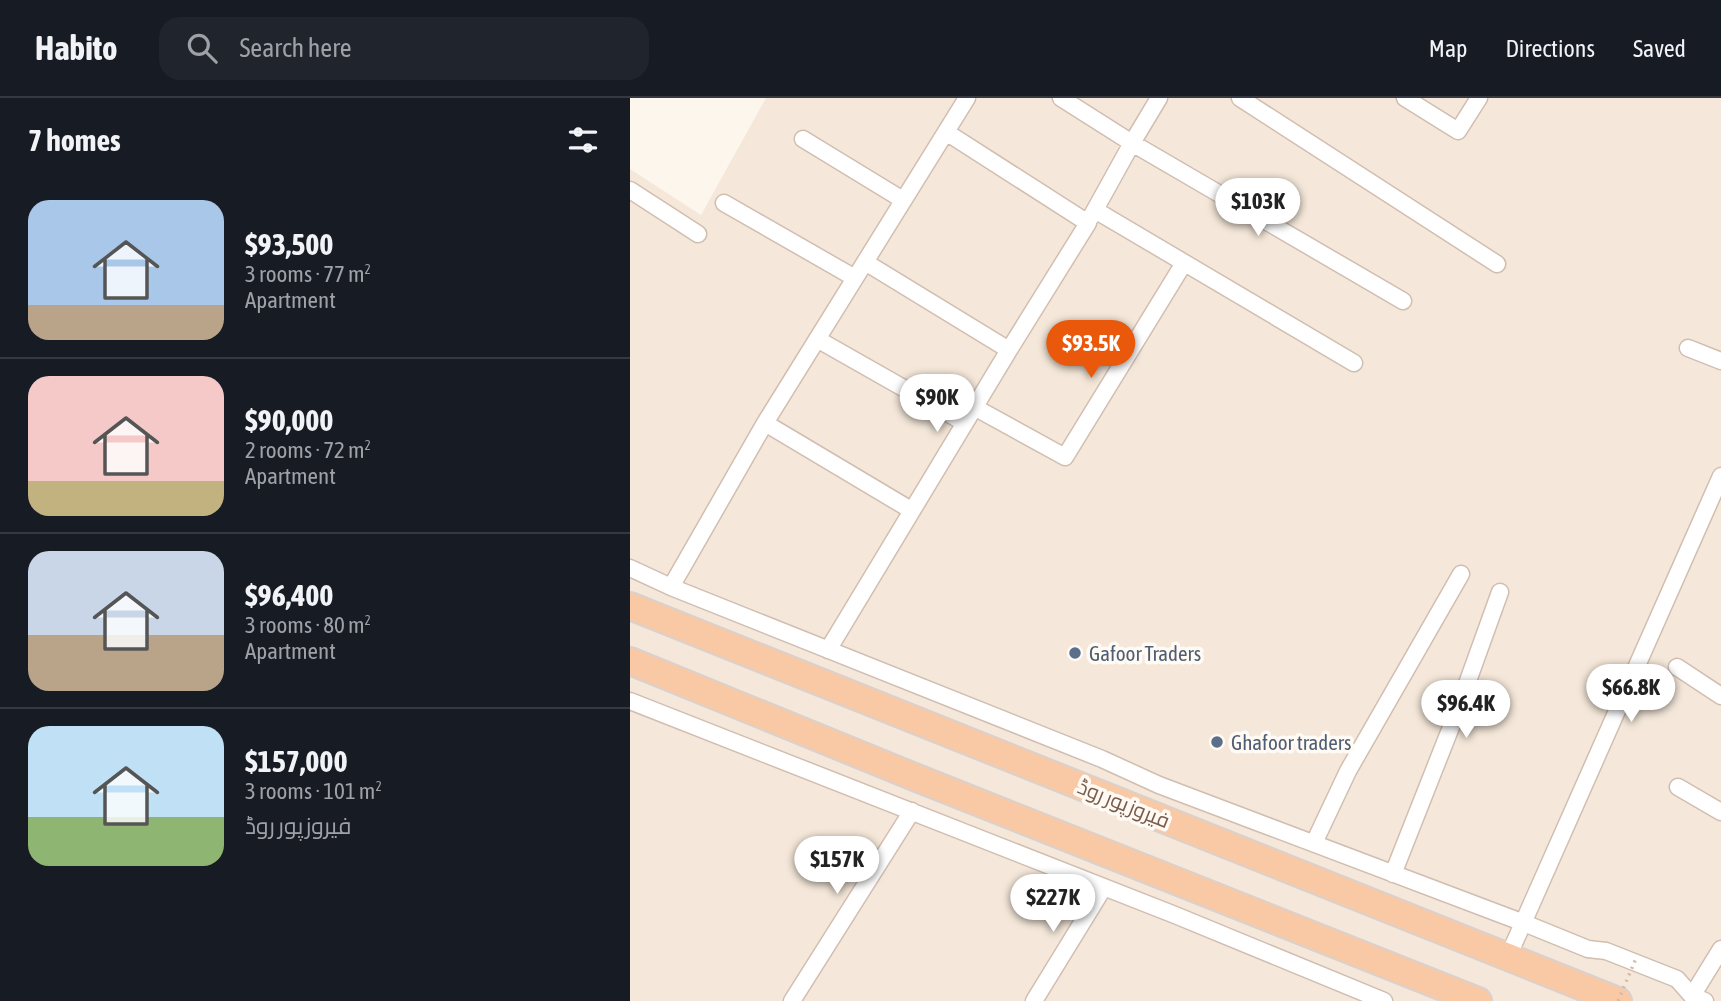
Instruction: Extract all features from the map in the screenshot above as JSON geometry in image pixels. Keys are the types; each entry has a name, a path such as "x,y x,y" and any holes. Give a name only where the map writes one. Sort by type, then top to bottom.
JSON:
{"highway":[{"name":"فیروزپور روڈ","path":"630,606 1618,1001"},
{"path":"630,661 916,778 1478,1001"}],"street":[{"path":"671,587 765,423 967,98"},
{"path":"1061,98 1132,143 1403,301"},
{"path":"828,650 1091,216 1159,98"},
{"path":"1240,98 1497,264"},
{"path":"1405,98 1458,131 1479,98"},
{"path":"946,132 1091,216 1184,263 1354,363"},
{"path":"803,139 903,200"},
{"path":"630,190 698,234"},
{"path":"724,203 855,278"},
{"path":"865,262 1009,350"},
{"path":"974,408 1065,457 1184,263"},
{"path":"817,339 965,423"},
{"path":"1688,348 1721,361"},
{"path":"765,423 911,510"},
{"path":"1508,957 1721,476"},
{"path":"630,568 671,587 1102,759 1159,785 1588,949 1606,951 1677,979 1699,998 1721,949"},
{"path":"1314,843 1348,771 1461,574"},
{"path":"1393,874 1455,718 1500,592"},
{"path":"1677,667 1721,696"},
{"path":"630,701 1104,887 1384,1001"},
{"path":"1678,787 1721,812"},
{"path":"792,1001 912,811"},
{"path":"1034,1001 1104,887"}],"path":[{"path":"1618,1001 1637,956"}],"shaded area":[{"path":"766,98 1721,98 1721,1001 630,1001 630,169 701,215"}],"place":[{"name":"Gafoor Traders","path":"1075,653"},
{"name":"Ghafoor traders","path":"1217,742"}]}
